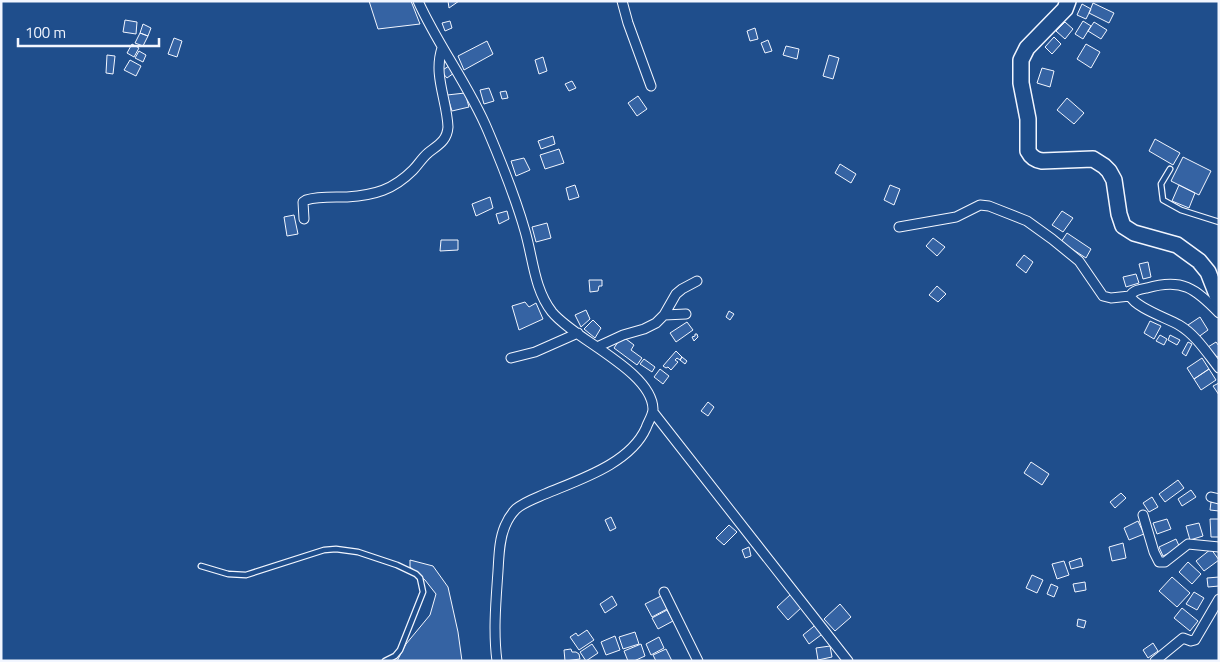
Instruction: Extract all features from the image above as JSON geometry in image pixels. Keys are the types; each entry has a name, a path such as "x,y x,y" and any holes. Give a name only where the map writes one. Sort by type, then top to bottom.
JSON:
{"highway":[{"path":"1068,1 1065,9 1027,48 1021,60 1021,83 1028,119 1028,151 1030,155 1042,161 1093,159 1104,166 1114,180 1119,214 1123,226 1134,233 1177,245 1199,261 1208,272 1219,300"}],"street":[{"path":"418,1 426,21 469,91 487,128 512,188 541,292 554,314 642,383 650,394 653,412 848,661"},
{"path":"622,1 651,86"},
{"path":"304,219 302,206 306,200 369,196 380,192 392,187 406,176 429,152 440,145 447,134 448,127 438,76 439,58 442,48"},
{"path":"899,228 956,217 984,205 1027,221 1052,239 1079,261 1103,296 1116,298 1130,296 1134,291 1160,284 1178,284 1190,287 1202,294 1219,312"},
{"path":"597,347 623,335 650,327 664,315 676,294 697,281"},
{"path":"1130,296 1132,300 1142,307 1182,327 1200,344 1219,368"},
{"path":"664,315 686,314"},
{"path":"511,358 534,352 578,333"},
{"path":"497,661 496,604 500,547 505,526 516,509 530,501 602,470 626,453 643,434 653,412"},
{"path":"1143,515 1154,552 1159,562 1165,562 1188,544 1219,547"},
{"path":"664,592 698,661"},
{"path":"1155,661 1183,638 1191,641 1195,640 1219,599"}],"lane":[{"path":"1170,169 1162,184 1163,200 1181,210 1219,222"},
{"path":"201,566 228,574 246,574 324,550 336,549 358,552 397,565 416,574 420,578 423,592 400,650 395,656 386,661"}],"building":[{"path":"369,1 411,1 420,24 378,29"},
{"path":"448,1 459,1 449,8"},
{"path":"1093,3 1114,13 1109,23 1089,13"},
{"path":"1082,4 1091,9 1086,19 1077,15"},
{"path":"125,20 137,22 136,34 123,32"},
{"path":"450,21 452,28 445,31 442,23"},
{"path":"1083,21 1091,26 1083,39 1075,34"},
{"path":"1065,22 1073,29 1065,39 1056,31"},
{"path":"1094,22 1107,30 1101,39 1088,31"},
{"path":"143,24 151,28 148,36 140,33"},
{"path":"755,28 758,39 750,41 747,31"},
{"path":"140,33 148,36 143,46 135,43"},
{"path":"1054,37 1061,44 1052,54 1045,47"},
{"path":"174,38 182,41 177,57 168,54"},
{"path":"768,40 772,51 765,53 761,43"},
{"path":"487,41 493,54 464,70 458,56"},
{"path":"132,44 139,48 134,57 127,53"},
{"path":"1086,44 1100,52 1091,68 1077,59"},
{"path":"786,46 799,49 797,59 783,55"},
{"path":"139,51 146,55 143,62 135,58"},
{"path":"107,55 115,56 113,74 106,73"},
{"path":"829,55 839,58 833,79 823,76"},
{"path":"543,57 547,71 539,74 535,60"},
{"path":"130,60 141,66 136,76 124,70"},
{"path":"449,66 454,73 447,78 441,71"},
{"path":"1042,68 1054,71 1050,87 1037,83"},
{"path":"572,81 576,88 569,91 565,84"},
{"path":"489,88 494,101 484,104 480,90"},
{"path":"506,91 508,98 502,99 500,92"},
{"path":"465,93 469,107 452,111 447,95"},
{"path":"638,96 647,109 637,116 628,103"},
{"path":"1067,98 1084,113 1074,124 1057,110"},
{"path":"553,136 555,144 541,149 538,141"},
{"path":"1155,139 1180,153 1173,165 1149,151"},
{"path":"559,149 564,163 545,169 540,155"},
{"path":"1183,157 1211,171 1199,195 1171,181"},
{"path":"524,158 530,170 516,176 511,161"},
{"path":"840,164 856,174 851,183 835,173"},
{"path":"575,185 579,197 569,200 566,188"},
{"path":"890,185 900,189 894,205 884,200"},
{"path":"1179,185 1195,193 1189,208 1172,201"},
{"path":"490,197 493,208 476,216 472,204"},
{"path":"507,211 509,219 499,224 496,214"},
{"path":"1062,211 1073,218 1063,232 1052,225"},
{"path":"294,215 298,234 287,236 284,217"},
{"path":"547,223 551,238 536,242 532,227"},
{"path":"1067,233 1091,249 1086,258 1061,242"},
{"path":"933,238 945,247 937,256 926,246"},
{"path":"441,240 458,240 458,250 440,251"},
{"path":"1024,255 1033,262 1026,273 1016,265"},
{"path":"1148,262 1151,277 1143,279 1139,264"},
{"path":"1136,274 1139,283 1126,287 1123,277"},
{"path":"589,280 602,280 602,286 599,286 598,291 590,292"},
{"path":"937,286 946,294 938,302 929,295"},
{"path":"525,302 529,307 536,303 543,319 519,330 512,306"},
{"path":"586,310 590,319 581,327 575,315"},
{"path":"729,311 734,314 730,320 726,317"},
{"path":"1200,317 1208,330 1197,338 1188,325"},
{"path":"593,320 601,328 595,338 584,329"},
{"path":"1150,321 1161,326 1154,339 1144,333"},
{"path":"687,322 693,330 676,342 670,333"},
{"path":"695,334 698,337 694,341 692,337"},
{"path":"1160,335 1167,339 1164,345 1156,341"},
{"path":"1170,335 1180,340 1177,345 1168,340"},
{"path":"622,336 634,345 631,350 642,358 637,365 614,348"},
{"path":"1188,342 1192,344 1186,356 1182,353"},
{"path":"1216,342 1219,346 1219,356 1215,358 1208,347"},
{"path":"676,351 682,357 680,360 677,358 675,360 678,362 671,370 663,366"},
{"path":"682,357 687,361 685,364 680,360"},
{"path":"1202,358 1209,369 1194,379 1187,368"},
{"path":"644,359 655,367 652,372 640,364"},
{"path":"660,369 669,376 663,384 654,377"},
{"path":"1209,369 1216,380 1201,390 1194,379"},
{"path":"1219,383 1219,395 1213,386"},
{"path":"708,402 714,407 708,416 701,411"},
{"path":"1031,462 1049,474 1042,485 1024,473"},
{"path":"1178,480 1184,488 1165,502 1159,494"},
{"path":"1191,490 1196,497 1182,506 1178,499"},
{"path":"1121,493 1126,498 1115,508 1110,502"},
{"path":"1152,497 1158,507 1149,512 1143,503"},
{"path":"1211,502 1219,503 1219,511 1210,510"},
{"path":"611,517 616,528 610,531 605,520"},
{"path":"1167,519 1171,529 1157,534 1153,523"},
{"path":"1210,519 1219,519 1219,537 1211,537"},
{"path":"1138,521 1144,534 1129,540 1124,528"},
{"path":"1199,523 1203,536 1190,540 1186,526"},
{"path":"729,525 737,532 724,545 716,538"},
{"path":"1176,539 1180,548 1163,556 1159,547"},
{"path":"1123,543 1126,558 1112,561 1109,547"},
{"path":"749,547 751,556 745,558 742,550"},
{"path":"1211,549 1219,560 1204,571 1196,561"},
{"path":"1081,558 1083,566 1071,569 1069,562"},
{"path":"410,560 433,566 448,587 462,661 397,661 406,644 430,615 436,594 425,580 410,567"},
{"path":"1064,561 1069,575 1057,579 1052,564"},
{"path":"1188,562 1201,574 1192,584 1179,572"},
{"path":"1032,575 1043,580 1037,593 1026,588"},
{"path":"1172,577 1190,593 1177,607 1159,591"},
{"path":"1219,577 1219,586 1208,587 1207,578"},
{"path":"1085,582 1086,590 1075,592 1073,584"},
{"path":"1051,584 1058,587 1054,597 1047,594"},
{"path":"1194,592 1204,598 1197,610 1186,604"},
{"path":"791,594 802,607 788,620 777,607"},
{"path":"612,596 617,605 605,613 600,604"},
{"path":"661,596 667,609 652,617 645,604"},
{"path":"840,604 851,617 835,631 824,619"},
{"path":"1182,608 1198,621 1190,631 1174,618"},
{"path":"667,610 673,621 658,629 652,618"},
{"path":"1078,619 1086,621 1084,628 1077,626"},
{"path":"818,623 825,632 809,644 803,635"},
{"path":"587,630 594,640 579,650 570,637 576,633 578,636"},
{"path":"635,632 639,644 623,649 619,637"},
{"path":"615,636 620,650 606,655 601,642"},
{"path":"659,637 664,648 651,655 646,644"},
{"path":"1153,643 1158,651 1148,658 1143,650"},
{"path":"592,644 598,653 586,661 580,652"},
{"path":"641,644 645,656 634,661 628,661 624,651"},
{"path":"830,646 832,657 818,660 816,648"},
{"path":"571,649 572,652 579,654 580,659 565,661 564,650"},
{"path":"666,649 672,661 656,661 653,655"}]}
